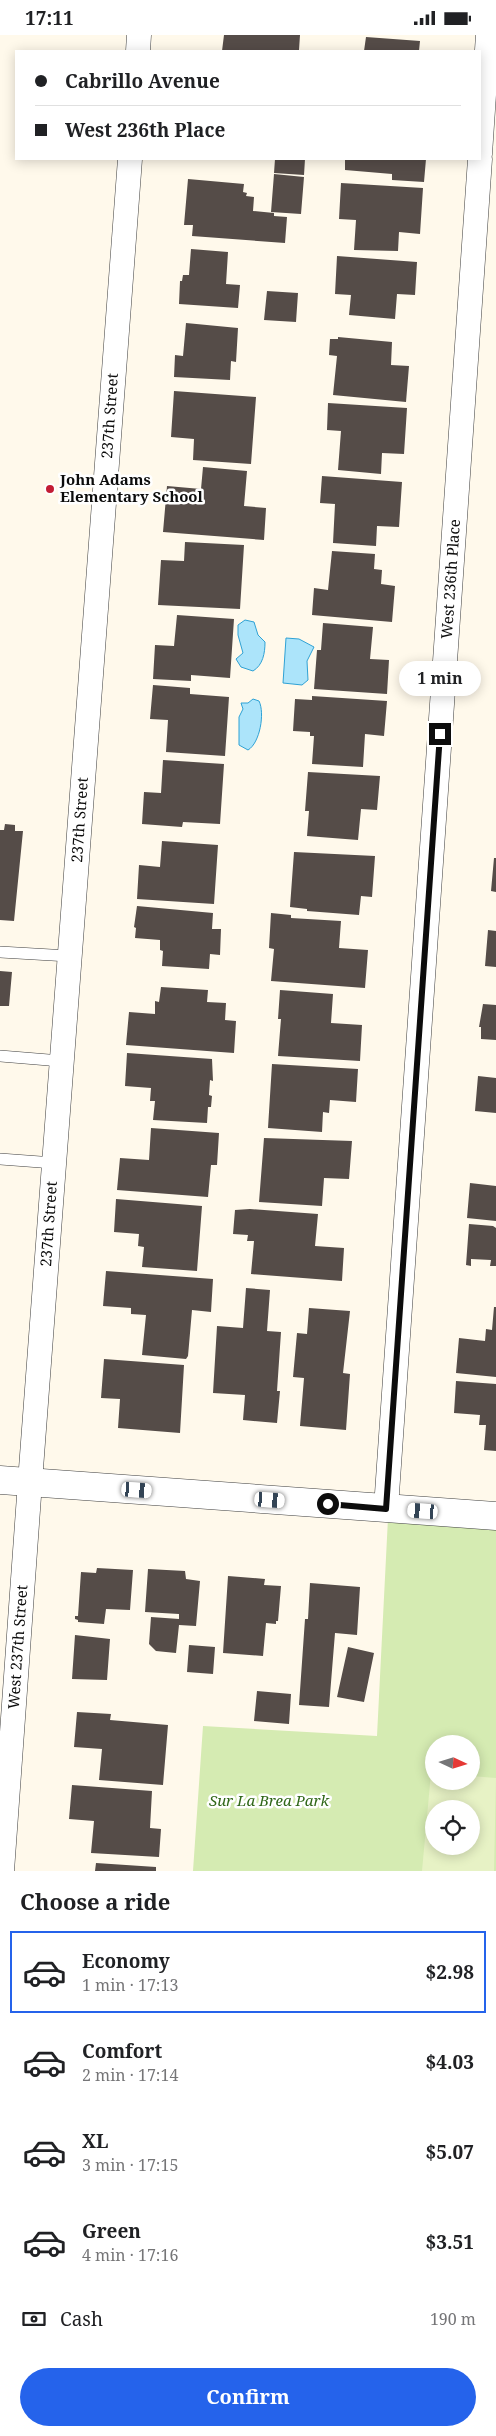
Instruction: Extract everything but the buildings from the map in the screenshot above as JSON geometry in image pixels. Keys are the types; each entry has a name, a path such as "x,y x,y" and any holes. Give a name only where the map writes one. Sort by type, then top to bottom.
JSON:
{"street":[{"path":"138,50 139,35"},
{"path":"481,139 488,35"},
{"name":"237th Street","path":"30,1482 130,160"},
{"name":"West 236th Place","path":"386,1509 480,160"},
{"path":"0,1480 496,1516"},
{"name":"West 237th Street","path":"2,1871 30,1482"}],"lane":[{"path":"0,952 69,956"},
{"path":"0,1056 62,1061"},
{"path":"0,1159 54,1163"}],"green space":[{"name":"Sur La Brea Park","path":"388,1518 496,1525 496,1871 193,1871 203,1726 377,1736"},
{"path":"480,1777 496,1778 494,1871 422,1871 425,1838 425,1855 480,1855 480,1800 429,1800 429,1790 480,1790"}],"water":[{"path":"245,620 254,622 258,635 265,642 263,658 253,671 241,667 236,659 243,653 238,635 238,625"},
{"path":"286,638 299,639 314,647 307,661 308,680 302,685 283,683"},
{"path":"253,699 259,701 262,713 256,741 248,750 239,745 239,717 243,709 241,703 248,703"}],"place":[{"name":"John Adams Elementary School","path":"50,489"}],"route":[{"path":"328,1504 386,1509 440,734"}]}
